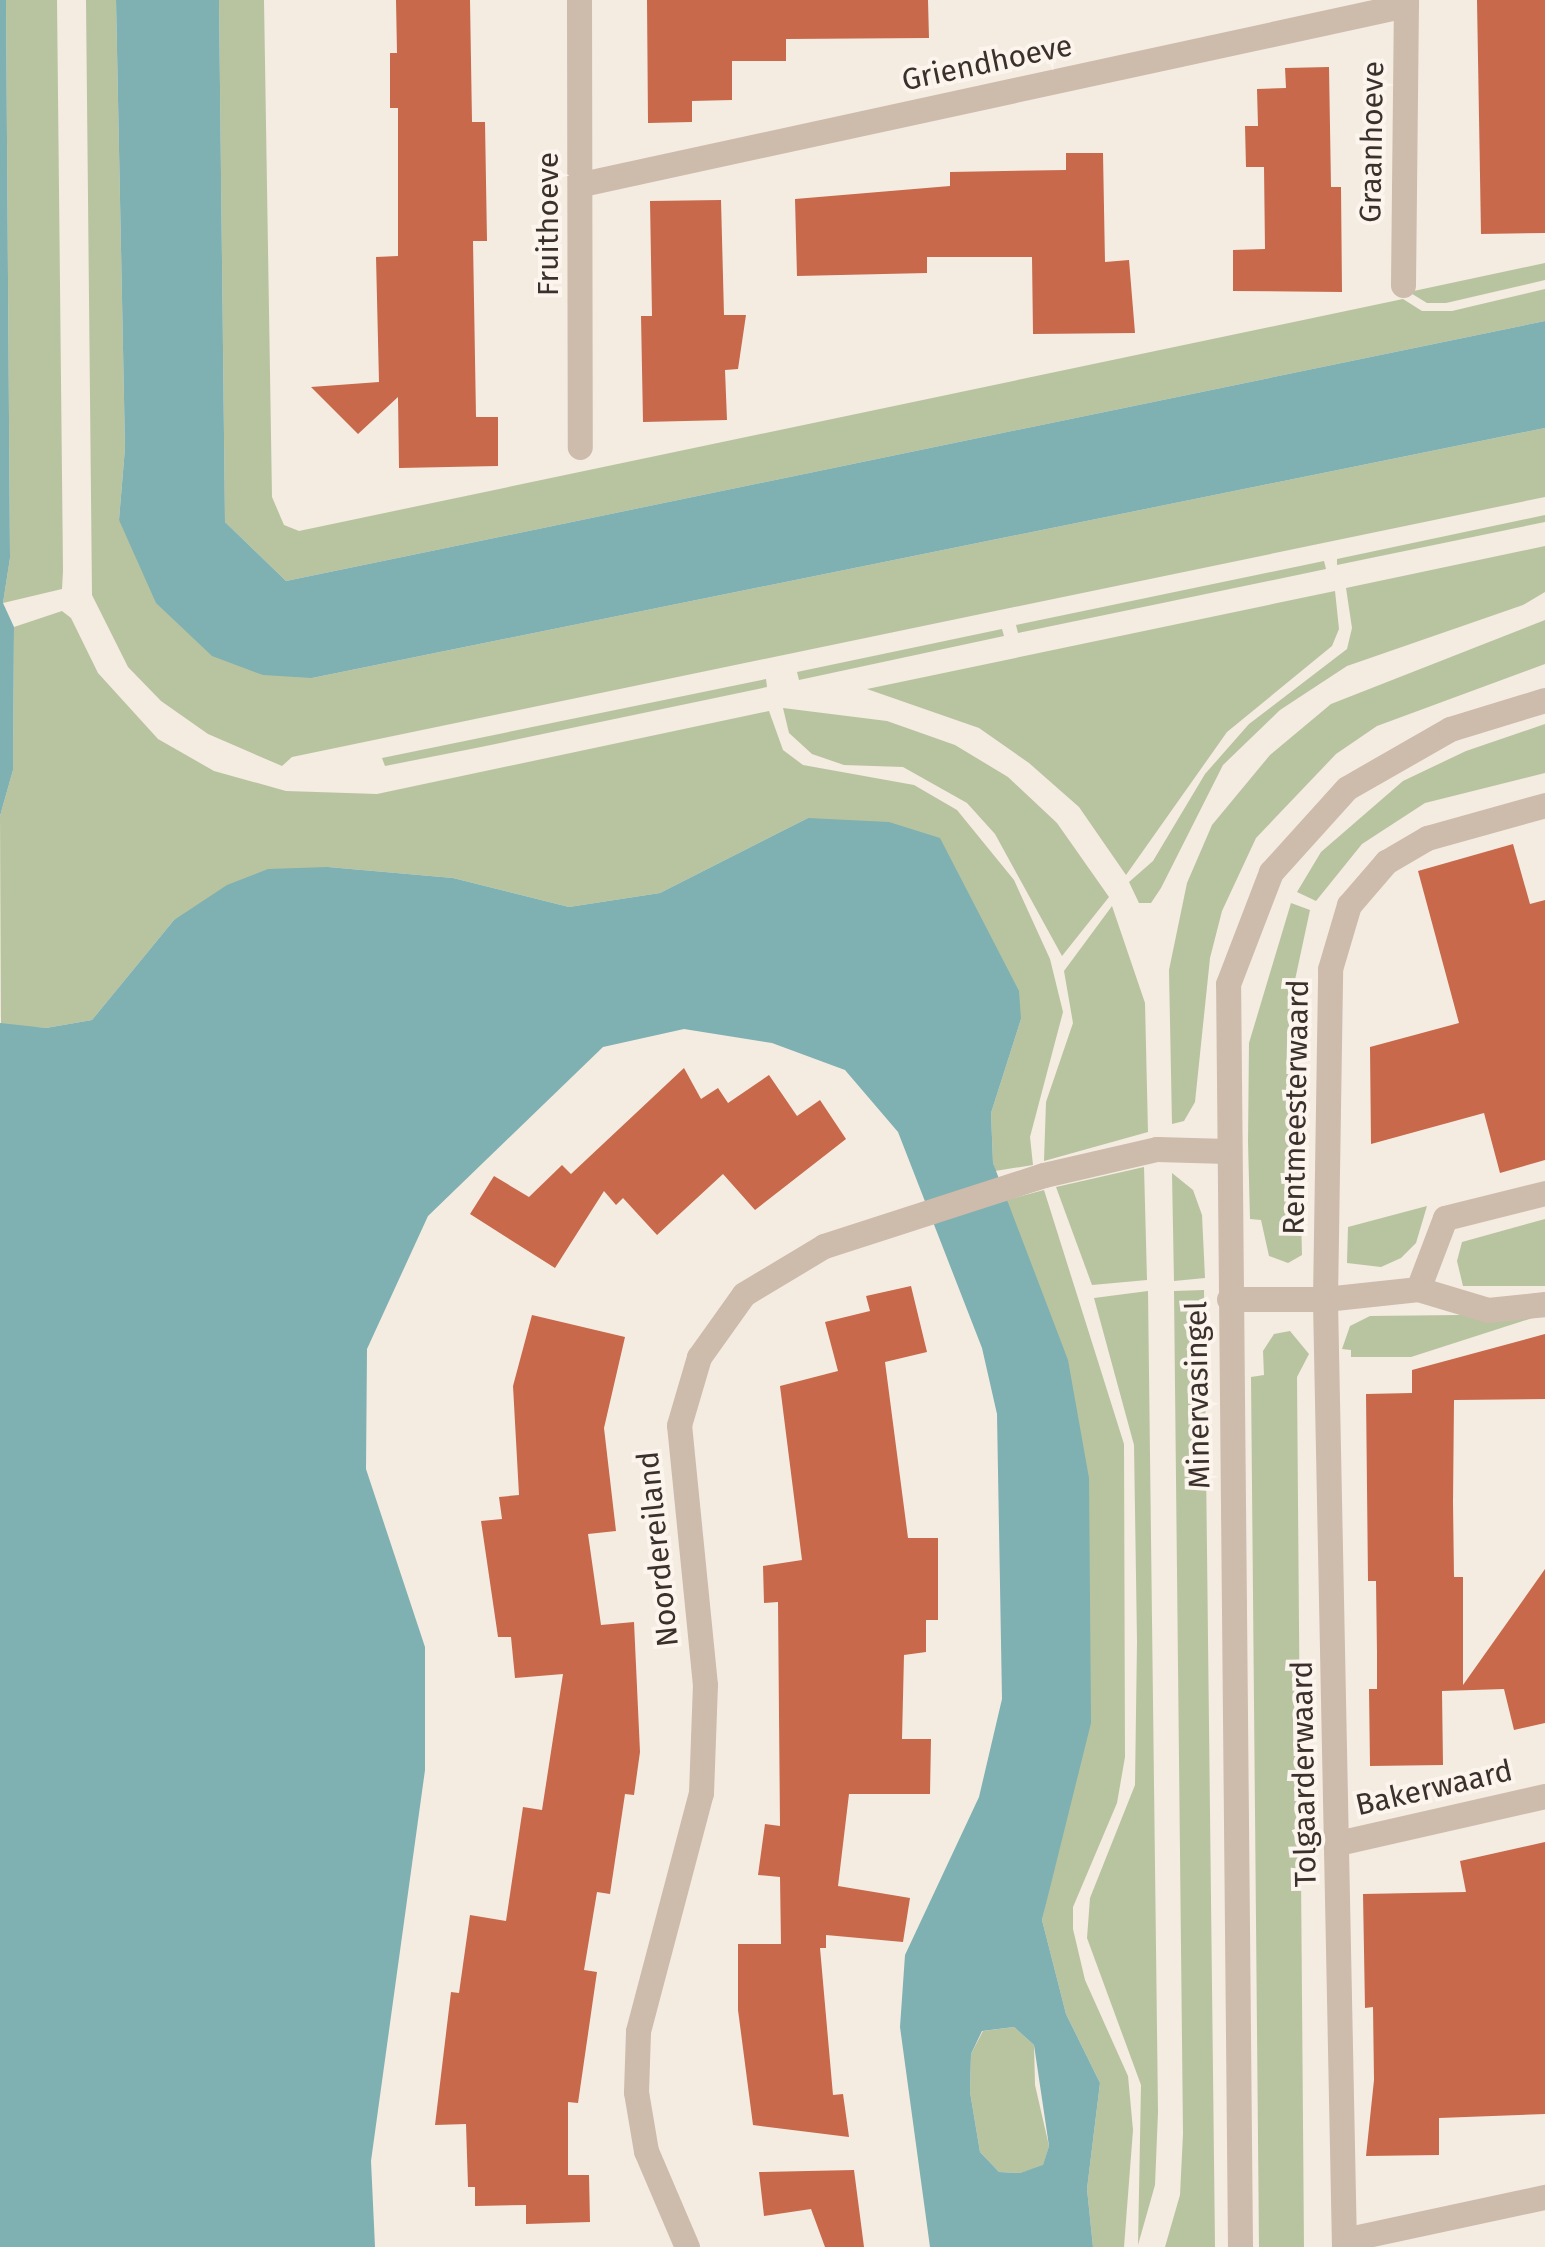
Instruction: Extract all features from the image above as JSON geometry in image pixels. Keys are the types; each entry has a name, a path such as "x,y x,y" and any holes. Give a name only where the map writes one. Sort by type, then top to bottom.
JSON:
{"street":[{"name":"Fruithoeve","path":"579,0 580,447"},
{"name":"Griendhoeve","path":"582,184 1406,3"},
{"name":"Graanhoeve","path":"1403,285 1406,3"},
{"name":"Minervasingel","path":"1240,2247 1228,984 1271,872 1347,788 1402,751 1542,699"},
{"name":"Rentmeesterwaard","path":"1325,1300 1324,1022 1330,969 1349,905 1386,862 1427,838 1545,806"},
{"name":"Noordereiland","path":"687,2247 646,2151 636,2092 638,2031 701,1794 704,1685 680,1425 699,1357 744,1294 824,1246 1019,1184 1158,1149 1227,1151"},
{"path":"1418,1289 1445,1218 1545,1192"},
{"path":"1229,1299 1325,1300 1418,1289 1488,1310 1545,1304"},
{"name":"Tolgaarderwaard","path":"1325,1300 1344,2244"},
{"name":"Bakerwaard","path":"1338,1843 1545,1796"},
{"path":"1344,2244 1545,2197"}],"green space":[{"path":"6,0 57,0 63,571 62,589 3,603 10,558"},
{"path":"86,0 116,0 125,448 119,520 312,678 1545,428 1545,497 292,757 282,766 208,734 161,701 128,667 92,595"},
{"path":"219,0 264,0 272,497 284,525 299,531 1403,299 1422,311 1452,311 1545,289 1545,321 286,581 225,522"},
{"path":"1545,263 1545,280 1446,303 1427,303 1409,292"},
{"path":"1545,515 1545,522 1337,565 1337,559"},
{"path":"1545,546 1545,592 1523,605 1347,666 1280,710 1223,765 1161,888 1151,903 1139,903 1129,882 1153,861 1205,774 1249,724 1347,649 1352,628 1346,588"},
{"path":"1324,561 1326,569 1018,633 1016,625"},
{"path":"1335,591 1339,629 1332,646 1227,732 1126,875 1079,807 1029,763 979,728 867,689"},
{"path":"62,611 71,618 98,673 158,739 214,771 286,791 377,794 769,711 783,750 803,765 914,785 957,810 1014,880 1050,959 1063,1012 1030,1137 1033,1165 995,1171 993,1163 991,1113 1021,1019 808,818 660,893 569,907 453,878 328,867 174,920 92,1020 46,1028 1,1025 0,816 13,770 14,627"},
{"path":"1545,620 1545,664 1377,726 1336,754 1256,838 1222,911 1210,958 1195,1102 1184,1121 1172,1124 1169,970 1187,883 1212,825 1270,755 1331,704"},
{"path":"1002,629 1004,636 799,680 797,672"},
{"path":"766,679 767,687 481,747 385,766 382,758"},
{"path":"783,708 887,721 955,745 1008,777 1057,823 1109,897 1062,956 995,834 967,803 903,767 844,765 812,754 789,733"},
{"path":"1545,724 1545,773 1425,803 1362,844 1316,901 1297,892 1321,852 1403,781 1466,751"},
{"path":"1291,903 1310,910 1295,980 1302,1255 1288,1263 1269,1256 1261,1220 1250,1219 1248,1142 1249,1043"},
{"path":"1112,906 1145,1003 1148,1132 1044,1161 1046,1102 1073,1023 1064,971"},
{"path":"1144,1167 1147,1280 1092,1285 1056,1187"},
{"path":"1172,1173 1193,1190 1202,1215 1205,1278 1174,1281"},
{"path":"1044,1190 1124,1444 1125,1757 1117,1803 1073,1907 1073,1929 1085,1980 1128,2076 1133,2130 1124,2247 1093,2247 1087,2189 1100,2083 1066,2014 1042,1920 1058,1849 1007,1200"},
{"path":"1427,1206 1416,1243 1401,1258 1381,1267 1347,1263 1348,1227"},
{"path":"1545,1219 1545,1286 1463,1286 1457,1261 1462,1242"},
{"path":"1204,1290 1215,2247 1165,2247 1180,2195 1183,2134 1174,1291"},
{"path":"1148,1291 1158,2112 1155,2185 1138,2245 1141,2085 1087,1938 1090,1898 1135,1785 1137,1641 1134,1445 1094,1298"},
{"path":"1545,1314 1411,1357 1351,1357 1351,1350 1342,1349 1350,1326 1370,1316"},
{"path":"1290,1331 1309,1354 1297,1377 1304,2247 1259,2247 1251,1377 1264,1375 1263,1351 1274,1334"},
{"path":"1014,2027 1034,2045 1035,2085 1049,2146 1043,2166 1020,2173 999,2172 980,2152 970,2092 971,2054 983,2031"}],"water":[{"path":"0,0 6,0 10,558 3,603 14,627 13,770 0,816"},
{"path":"116,0 219,0 225,522 286,581 1545,321 1545,428 312,678 263,675 212,656 156,603 119,520 125,448"},
{"path":"808,818 889,822 940,838 1019,991 1021,1019 991,1113 993,1163 1068,1360 1089,1478 1091,1723 1042,1920 1066,2014 1100,2083 1087,2189 1093,2247 930,2247 900,2027 905,1955 979,1797 1002,1699 997,1414 982,1348 898,1132 845,1070 772,1043 684,1029 603,1047 428,1216 367,1349 366,1469 425,1647 425,1770 371,2161 375,2247 0,2247 0,1023 46,1028 92,1020 174,920 227,885 268,869 328,867 453,878 569,907 660,893","holes":["1014,2027 1034,2045 1049,2146 1043,2165 1020,2173 999,2172 980,2152 970,2092 971,2054 982,2031"]}],"building":[{"path":"396,0 470,0 472,122 485,122 487,241 473,241 476,417 498,417 498,466 399,468 398,397 358,434 311,387 379,382 376,257 398,256 398,108 390,108 390,53 397,53"},
{"path":"647,0 928,0 929,38 786,39 786,61 732,61 732,100 692,101 692,122 648,123"},
{"path":"1477,0 1545,0 1545,233 1481,234"},
{"path":"1329,67 1331,187 1341,187 1342,292 1233,291 1233,250 1265,249 1264,167 1246,167 1245,126 1258,126 1257,89 1286,88 1285,68"},
{"path":"1066,153 1103,153 1105,262 1129,260 1135,333 1033,334 1032,257 927,257 927,273 797,276 795,199 950,186 950,172 1066,170"},
{"path":"721,200 724,315 746,315 738,369 725,370 727,420 643,422 641,316 652,316 650,201"},
{"path":"1513,844 1530,904 1545,900 1545,1160 1500,1173 1484,1113 1371,1144 1370,1047 1459,1023 1418,871"},
{"path":"684,1068 701,1099 718,1088 728,1103 769,1075 797,1116 820,1100 846,1139 755,1210 723,1174 657,1235 623,1198 616,1205 604,1191 555,1268 470,1214 494,1176 529,1197 562,1165 571,1174"},
{"path":"911,1286 927,1352 885,1362 908,1538 938,1538 938,1620 926,1620 926,1652 904,1655 902,1739 931,1739 930,1794 849,1794 838,1886 910,1898 903,1942 826,1935 826,1948 820,1948 833,2095 843,2094 849,2137 753,2125 738,2010 738,1944 781,1944 780,1877 758,1875 765,1824 780,1826 778,1602 764,1603 763,1566 802,1560 780,1386 838,1371 825,1322 870,1311 866,1296"},
{"path":"532,1315 625,1337 604,1428 616,1531 588,1534 601,1625 634,1622 640,1752 634,1795 625,1794 610,1894 597,1892 584,1970 597,1972 578,2103 568,2102 568,2175 589,2175 590,2222 526,2224 526,2205 475,2206 475,2187 468,2187 466,2124 435,2125 451,1992 459,1993 470,1915 506,1921 523,1807 542,1810 563,1674 515,1678 511,1637 498,1637 481,1521 502,1519 499,1497 519,1495 513,1386"},
{"path":"1545,1334 1545,1399 1454,1400 1453,1502 1454,1577 1463,1577 1463,1685 1545,1569 1545,1723 1514,1730 1504,1689 1442,1691 1443,1765 1370,1766 1369,1689 1377,1689 1377,1653 1376,1581 1368,1581 1366,1394 1412,1393 1412,1370"},
{"path":"1545,1842 1545,2114 1439,2118 1439,2155 1366,2156 1374,2080 1373,2007 1365,2008 1363,1894 1466,1892 1460,1861"},
{"path":"854,2170 864,2247 825,2247 811,2209 764,2216 759,2172"}]}
